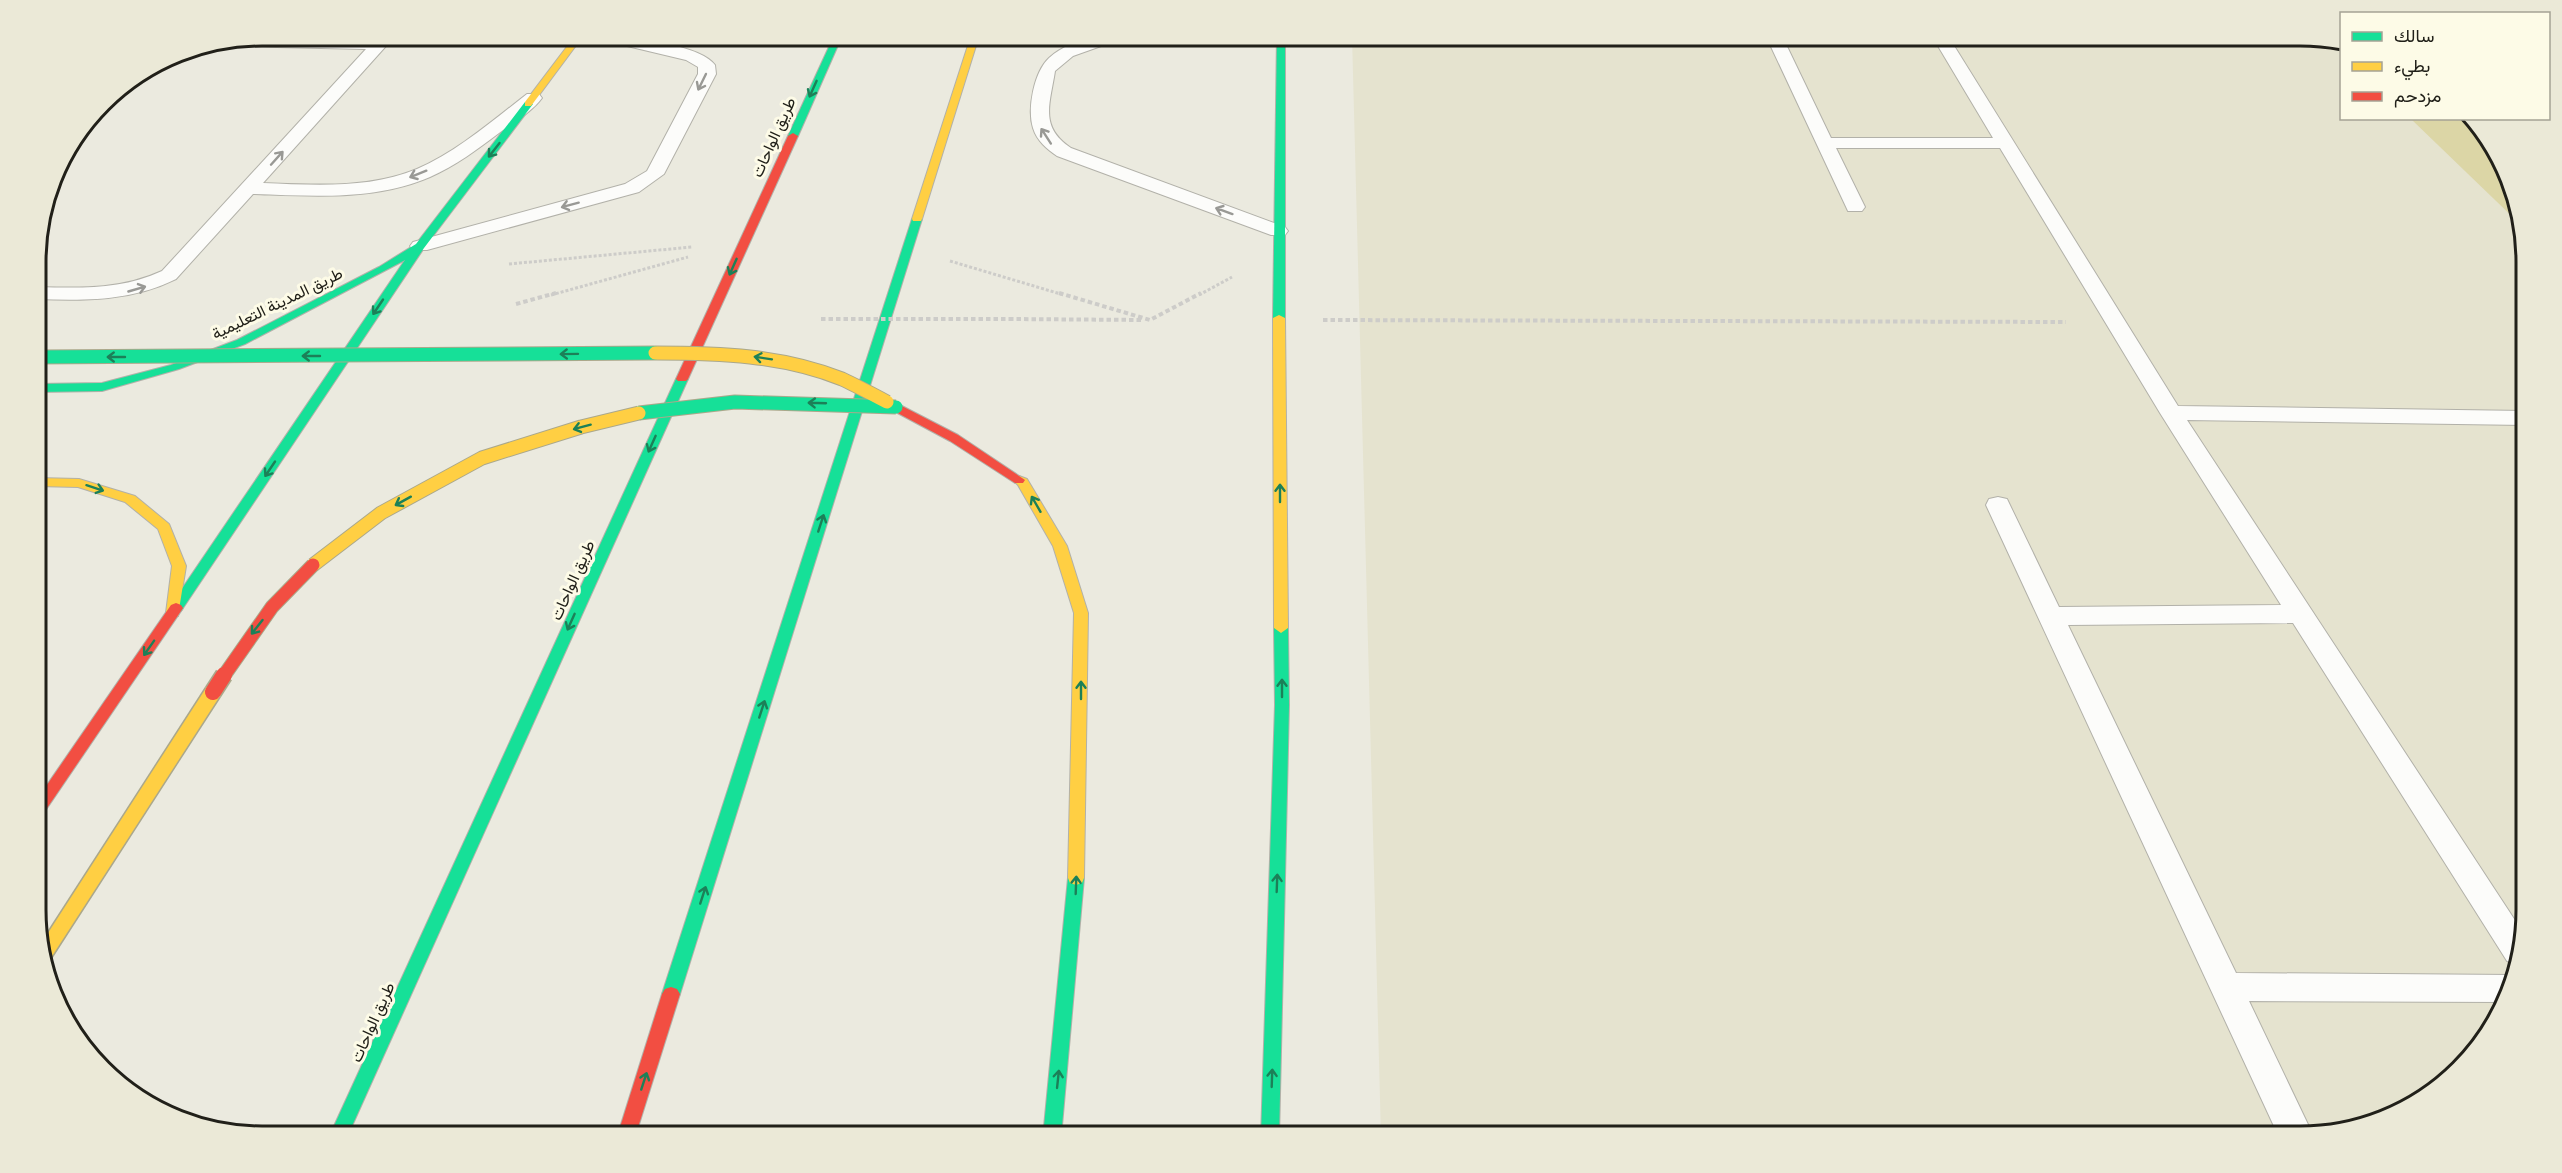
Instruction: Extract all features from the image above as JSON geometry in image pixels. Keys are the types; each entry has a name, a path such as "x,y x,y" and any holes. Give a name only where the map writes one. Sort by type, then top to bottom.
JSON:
{"main road":[{"path":"46,798 420,246 572,46"},
{"name":"طريق الواحات","path":"343,1126 832,46"},
{"path":"630,1126 972,46"},
{"path":"1270,1126 1282,705 1278,253 1281,46"},
{"name":"طريق المدينة التعليمية","path":"46,388 102,387 175,367 241,342 382,269 420,246"},
{"path":"46,357 731,353 784,361 834,376 954,438 1023,482 1060,546 1081,614 1076,894 1053,1126"},
{"path":"49,946 242,647 298,576 381,513 482,458 581,427 652,410 735,402 896,407"},
{"path":"46,482 79,483 130,499 164,527 179,566 173,613"}],"lane":[{"path":"46,293 125,293 156,282 177,267 378,46"},
{"path":"420,246 632,188 655,174 706,74 707,65 692,56 650,46"},
{"path":"1084,46 1070,51 1051,64 1047,71 1040,121 1045,139 1064,152 1278,231"},
{"path":"1779,46 1854,207"},
{"path":"1946,46 2171,413 2513,943"},
{"path":"250,188 296,190 358,188 403,180 423,173 455,155 536,95"},
{"path":"1824,143 2005,143"},
{"path":"2171,413 2516,418"},
{"path":"1998,505 2291,1126"},
{"path":"2050,616 2301,614"},
{"path":"2226,987 2501,988"}],"path":[{"path":"507,264 744,242"},
{"path":"506,307 744,242"},
{"path":"908,249 1150,320"},
{"path":"1009,319 1150,320 1278,253"},
{"path":"1279,319 2115,322"}],"shaded area":[{"path":"1352,46 2300,46 2340,51 2340,120 2462,120 2487,155 2504,193 2514,234 2516,262 2516,910 2514,939 2499,993 2479,1031 2442,1073 2408,1098 2382,1110 2355,1119 2314,1126 1381,1126"},
{"path":"2412,120 2462,120 2487,155 2504,193 2510,214"}],"traffic: fast":[{"path":"793,136 834,46"},
{"path":"1279,318 1281,46"},
{"path":"176,608 420,246 528,104"},
{"path":"671,994 917,219"},
{"path":"46,388 102,387 175,367 241,342 383,269 420,246"},
{"path":"46,357 655,353"},
{"path":"343,1126 682,379"},
{"path":"639,413 735,402 896,407"},
{"path":"1270,1126 1282,705 1281,628"},
{"path":"1053,1126 1076,878"}],"traffic: slow":[{"path":"528,104 572,46"},
{"path":"917,219 972,46"},
{"path":"1279,318 1281,628"},
{"path":"655,353 723,354 788,363 840,378 887,402"},
{"path":"313,565 381,513 482,458 581,427 639,413"},
{"path":"1019,480 1023,482 1060,546 1081,613 1076,878"},
{"path":"46,482 79,483 130,499 164,527 179,566 173,613"},
{"path":"49,946 213,692"}],"traffic: jam":[{"path":"682,379 793,136"},
{"path":"896,407 954,438 1019,480"},
{"path":"213,692 246,641 272,607 285,591 313,565"},
{"path":"46,798 176,608"},
{"path":"629,1126 671,994"}]}
